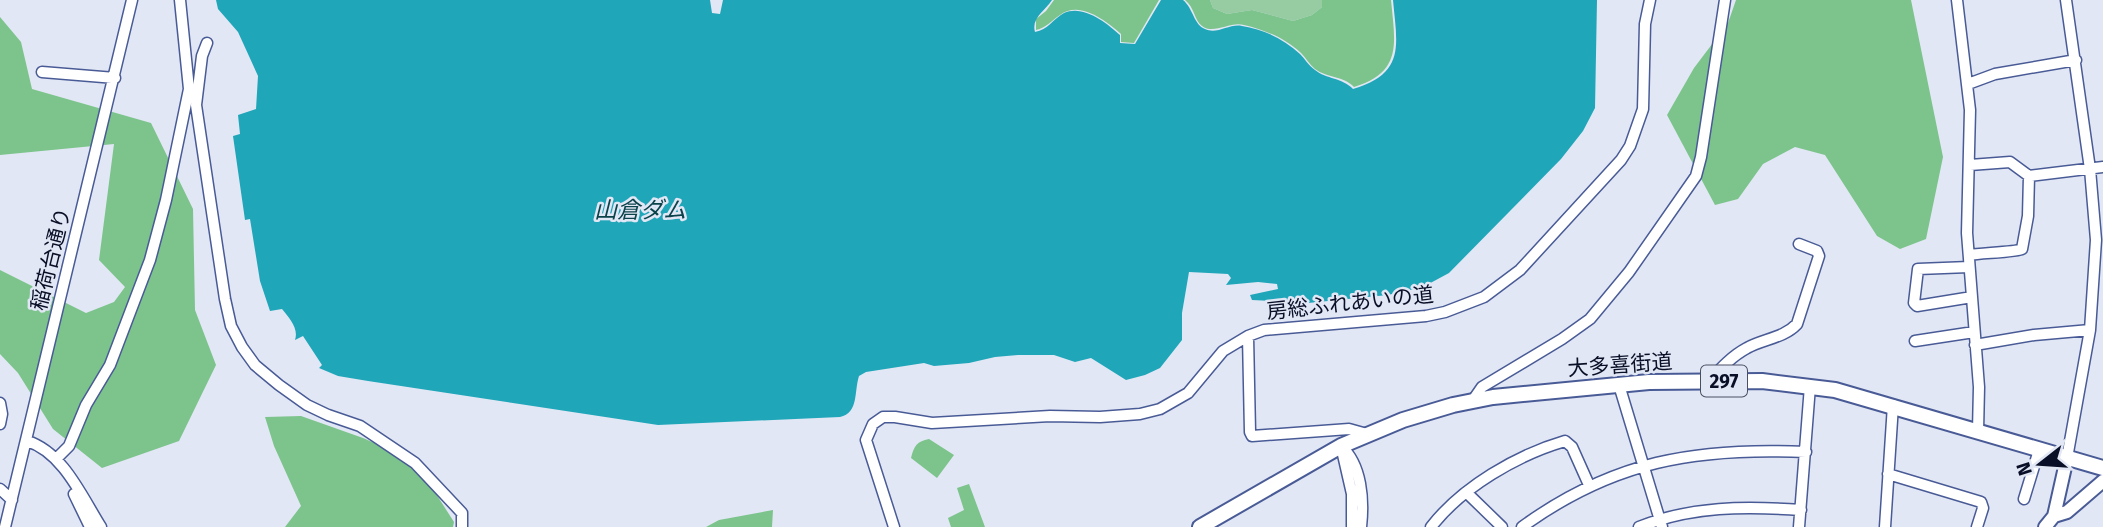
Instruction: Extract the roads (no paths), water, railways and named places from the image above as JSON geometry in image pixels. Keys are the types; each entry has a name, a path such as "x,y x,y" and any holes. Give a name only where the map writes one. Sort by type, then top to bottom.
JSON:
{"highway":[{"name":"大多喜街道","path":"1200,527 1342,446 1403,420 1473,400 1619,385 1762,381 1849,392 2103,468"}],"main road":[{"path":"2050,522 2067,458"},
{"path":"2050,522 2067,512 2103,481"}],"street":[{"name":"稲荷台通り","path":"5,527 132,0"},
{"path":"56,459 69,446 86,405 110,365 150,260 166,200 189,89 180,0"},
{"name":"房総ふれあいの道","path":"894,527 866,440 873,424 883,417 932,423 1140,414 1160,409 1188,393 1223,351 1264,330 1426,316 1445,312 1484,297 1520,270 1621,160 1630,146 1643,109 1645,24 1650,0"},
{"path":"1473,400 1482,387 1590,319 1629,272 1696,176 1725,0"},
{"path":"1957,0 1968,84 1970,165 1967,233 1979,387 1978,431"},
{"path":"2066,0 2090,169 2096,240 2090,330 2067,458"},
{"path":"207,43 202,56 195,105 225,299 232,326 242,347 264,372 307,405 360,426 415,463 462,513 462,527"},
{"path":"1968,84 1995,74 2076,60"},
{"path":"42,72 115,78"},
{"path":"1970,165 2010,162 2029,176 2103,167"},
{"path":"1969,255 1997,251 2018,252 2022,249 2028,216 2029,176"},
{"path":"1709,381 1728,361 1744,350 1790,331 1797,324 1819,256 1817,251 1799,244"},
{"path":"1969,267 1918,269 1914,303 1917,306 1972,297"},
{"path":"1975,345 2090,330"},
{"path":"1915,341 1974,332"},
{"path":"1248,336 1252,436 1349,429 1367,434"},
{"path":"1619,385 1661,523"},
{"path":"1799,527 1810,386"},
{"path":"0,403 0,424"},
{"path":"1885,527 1893,405"},
{"path":"27,441 46,449 56,459 101,527"},
{"path":"1431,527 1467,493 1513,461 1545,447 1565,442 1572,447 1589,485"},
{"path":"1342,446 1352,494 1352,527"},
{"path":"1342,446 1351,455 1358,477 1362,502 1361,527"},
{"path":"1522,527 1546,509 1589,485 1643,465 1699,453 1756,450 1806,452"},
{"path":"2024,499 2039,450"},
{"path":"56,459 90,527"},
{"path":"1888,474 1981,502 1983,508 1977,527"},
{"path":"0,489 12,500"},
{"path":"1467,493 1502,527"},
{"path":"0,498 12,500"},
{"path":"0,511 12,500"},
{"path":"1639,527 1729,507 1801,510"}],"water":[{"name":"山倉ダム","path":"216,0 710,0 712,13 720,14 723,0 1052,0 1037,19 1035,32 1064,13 1079,11 1108,25 1120,35 1120,43 1135,44 1161,0 1183,0 1201,27 1214,31 1237,26 1250,27 1265,32 1294,49 1319,73 1353,89 1382,75 1390,66 1396,44 1393,0 1597,0 1595,108 1583,131 1561,159 1449,273 1423,287 1388,295 1308,303 1252,300 1250,295 1278,289 1277,284 1258,282 1226,285 1231,278 1228,274 1189,272 1182,313 1182,340 1160,368 1145,375 1126,380 1091,358 1075,362 1054,355 995,357 969,363 934,366 924,363 866,372 859,376 853,406 846,415 840,417 658,425 338,376 319,368 322,365 303,336 295,340 294,327 282,309 270,311 260,281 250,219 245,220 233,136 240,134 238,115 256,109 258,76 238,32 218,9"}]}
